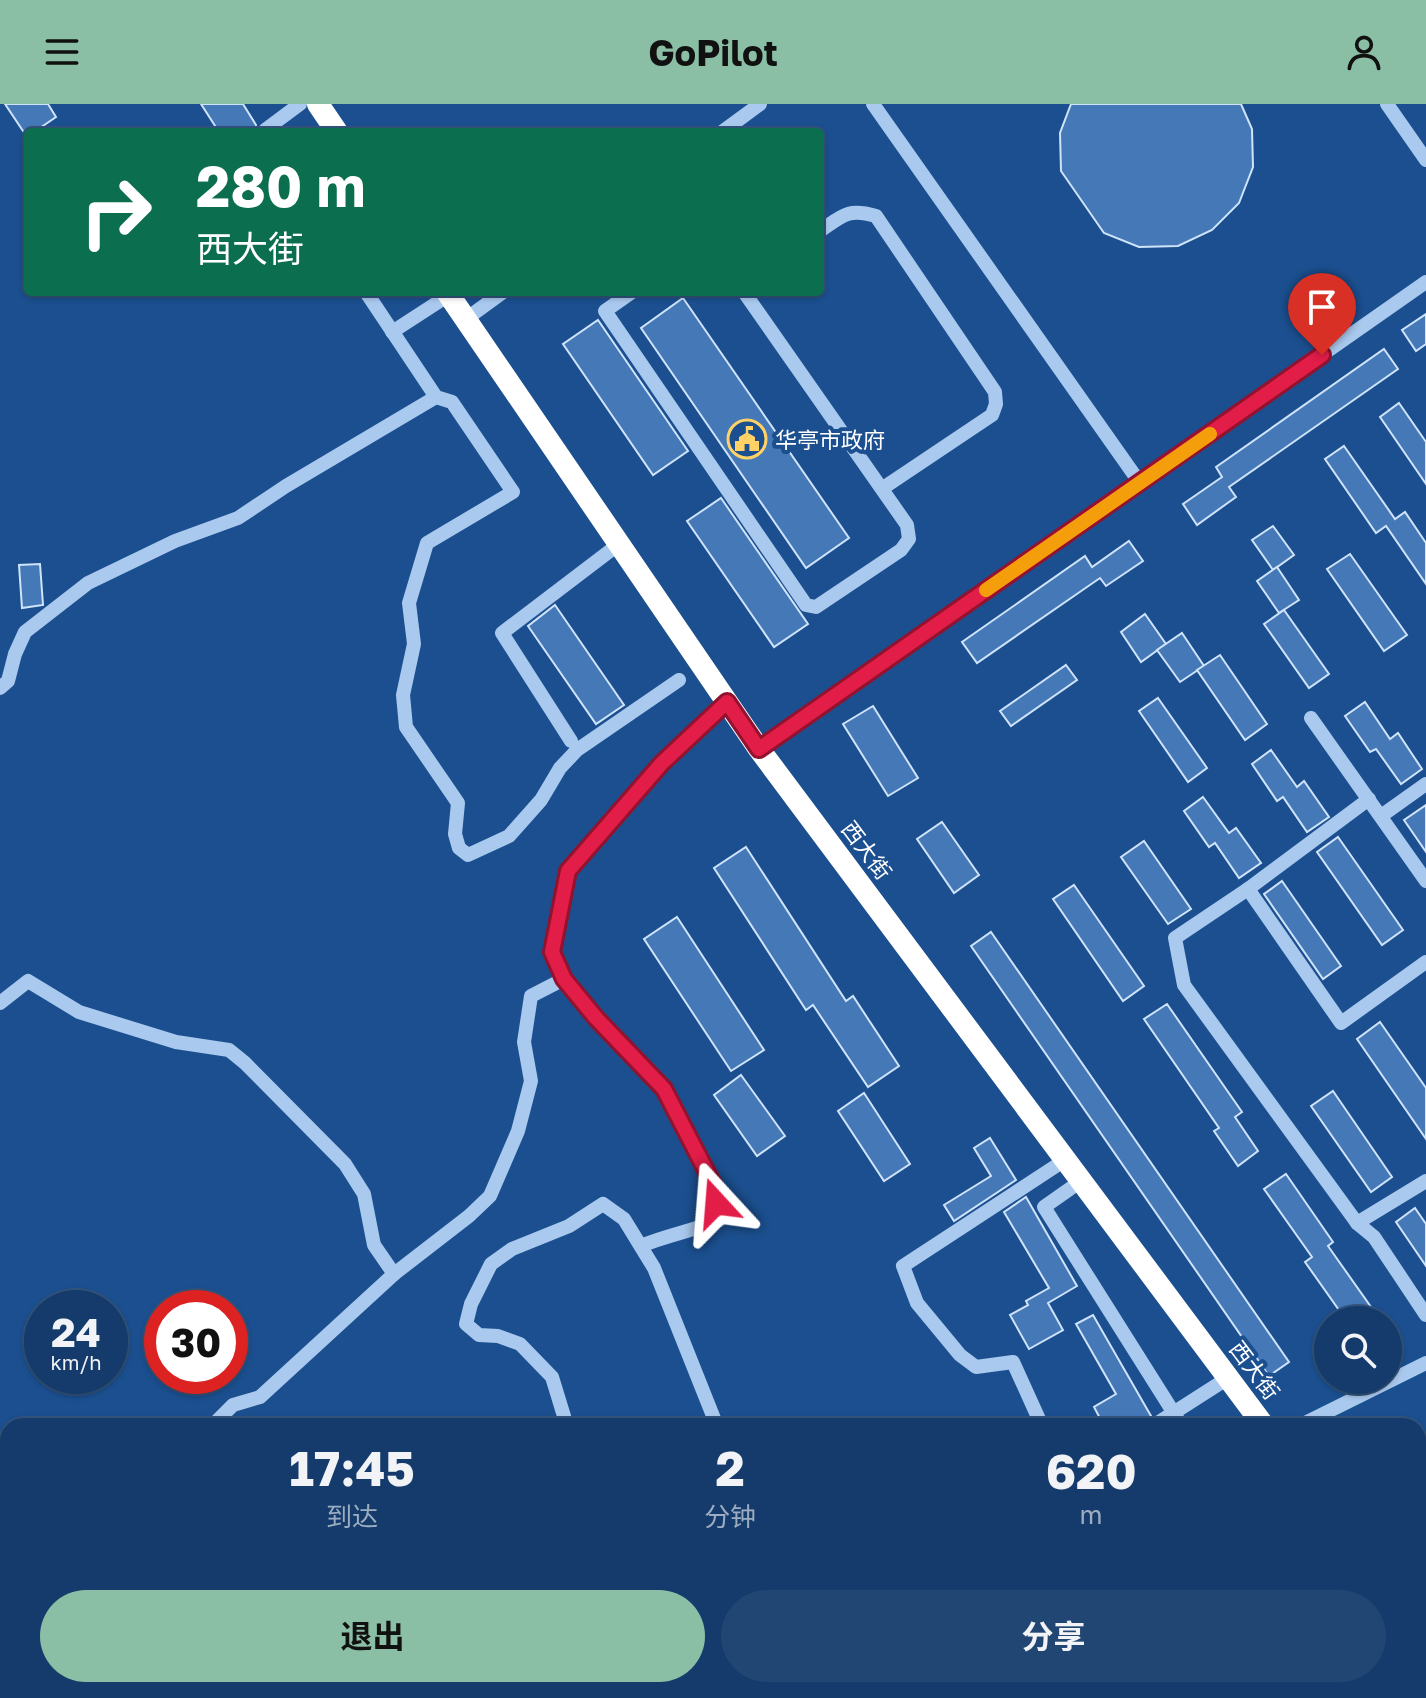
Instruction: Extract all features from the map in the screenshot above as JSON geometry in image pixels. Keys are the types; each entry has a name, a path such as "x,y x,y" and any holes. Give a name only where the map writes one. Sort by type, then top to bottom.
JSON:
{"highway":[{"path":"318,104 334,128"},
{"name":"西大街","path":"450,296 759,749 1258,1418"}],"street":[{"path":"268,128 300,104"},
{"path":"727,128 760,104"},
{"path":"873,104 1140,483"},
{"path":"1387,104 1426,160"},
{"path":"824,228 847,212 860,211 876,216 995,392 996,404 992,415 883,488"},
{"path":"759,749 1426,282"},
{"path":"369,296 436,397 452,402 513,492 427,543 409,603 414,644 403,695 406,727 458,803 455,834 459,848 468,855 509,836 541,800 560,768 577,750 679,680"},
{"path":"392,332 444,296"},
{"path":"466,319 498,296"},
{"path":"626,296 605,311 806,605 816,607 901,550 909,539 907,525 747,296"},
{"path":"0,688 8,681 25,632 88,583 175,541 238,518 436,397"},
{"path":"571,741 502,633 619,544"},
{"path":"641,1246 669,1234 719,1220 714,1186 664,1089 596,1018 564,979 552,952 568,871 662,763 727,702"},
{"path":"1311,718 1426,881"},
{"path":"1381,816 1426,784"},
{"path":"1369,799 1248,889 1175,938 1184,985 1357,1223 1374,1237 1426,1315"},
{"path":"1248,889 1341,1023 1426,962"},
{"path":"220,1418 233,1405 260,1397 394,1274 490,1196 518,1131 531,1081 524,1042 531,996 564,979"},
{"path":"0,1003 28,981 79,1012 176,1042 229,1050 345,1164 364,1194 374,1245 394,1274"},
{"path":"1038,1418 1013,1362 976,1367 960,1355 917,1303 903,1266 1065,1160"},
{"path":"1081,1181 1044,1207 1177,1418"},
{"path":"1357,1223 1426,1181"},
{"path":"565,1418 552,1377 520,1344 498,1336 479,1335 466,1324 471,1304 491,1264 512,1249 569,1226 603,1204 624,1219 654,1268 714,1418"},
{"path":"1315,1418 1426,1363"},
{"path":"1180,1418 1228,1378"}],"building":[{"path":"5,104 48,104 56,117 40,128 24,128 24,132"},
{"path":"201,104 243,104 256,125 256,128 216,128"},
{"path":"1071,104 1241,104 1252,129 1253,167 1239,203 1212,230 1178,246 1139,247 1104,233 1061,171 1060,133"},
{"path":"683,298 849,538 806,568 641,328"},
{"path":"1426,314 1426,344 1416,351 1402,330"},
{"path":"598,320 688,451 653,475 563,344"},
{"path":"1384,349 1398,369 1229,487 1236,497 1197,525 1183,504 1222,477 1216,467"},
{"path":"1399,403 1426,442 1426,484 1380,417"},
{"path":"1344,446 1395,519 1405,512 1426,543 1426,584 1386,526 1376,533 1325,459"},
{"path":"721,498 808,624 774,647 687,521"},
{"path":"1273,526 1294,555 1273,570 1252,540"},
{"path":"1129,541 1143,561 1106,586 1100,578 977,663 962,642 1085,556 1092,567"},
{"path":"1350,554 1407,635 1384,651 1327,569"},
{"path":"40,564 43,605 22,608 19,565"},
{"path":"1277,567 1299,600 1279,613 1257,581"},
{"path":"555,605 624,705 596,724 528,626"},
{"path":"1284,610 1329,674 1309,688 1264,624"},
{"path":"1145,614 1166,644 1141,662 1121,632"},
{"path":"1182,633 1204,666 1180,682 1157,650"},
{"path":"1220,655 1267,724 1245,740 1197,670"},
{"path":"1066,665 1077,680 1011,726 1000,711"},
{"path":"1158,698 1207,768 1188,782 1139,711"},
{"path":"1365,702 1390,739 1398,733 1422,769 1401,784 1376,749 1370,752 1345,716"},
{"path":"873,706 918,778 888,796 843,724"},
{"path":"1271,750 1297,787 1304,781 1329,817 1307,832 1283,797 1277,801 1252,764"},
{"path":"1203,797 1229,833 1236,828 1261,863 1239,878 1215,843 1209,847 1184,811"},
{"path":"1426,805 1426,852 1404,820"},
{"path":"942,822 979,875 954,893 917,839"},
{"path":"1338,837 1403,930 1382,945 1317,852"},
{"path":"1144,841 1191,909 1168,924 1121,857"},
{"path":"746,847 846,1001 853,996 899,1066 868,1087 813,1005 806,1010 714,868"},
{"path":"1282,881 1341,966 1323,979 1264,894"},
{"path":"1074,885 1144,986 1123,1001 1053,899"},
{"path":"677,917 764,1050 731,1071 644,939"},
{"path":"991,932 1289,1362 1269,1376 971,946"},
{"path":"1167,1004 1242,1112 1235,1117 1258,1151 1238,1166 1214,1131 1219,1128 1144,1019"},
{"path":"1380,1022 1426,1088 1426,1139 1357,1039"},
{"path":"741,1075 785,1136 757,1156 714,1095"},
{"path":"1333,1091 1392,1177 1371,1192 1311,1106"},
{"path":"864,1093 910,1164 884,1181 838,1111"},
{"path":"990,1138 1016,1180 954,1221 944,1205 991,1176 974,1148"},
{"path":"1286,1174 1333,1242 1328,1246 1370,1306 1336,1306 1305,1262 1312,1257 1264,1189"},
{"path":"1026,1197 1077,1286 1048,1303 1063,1330 1029,1349 1010,1315 1028,1305 1026,1301 1049,1288 1004,1212"},
{"path":"1415,1208 1426,1224 1426,1266 1396,1222"},
{"path":"1093,1315 1151,1416 1100,1418 1094,1407 1116,1394 1076,1324"}],"slow traffic":[{"path":"986,590 1210,434"}],"place":[{"name":"华亭市政府","path":"747,439"}],"route":[{"path":"716,1203 714,1186 664,1089 596,1018 564,979 552,952 568,871 662,763 727,702 759,749 1322,355"}]}
